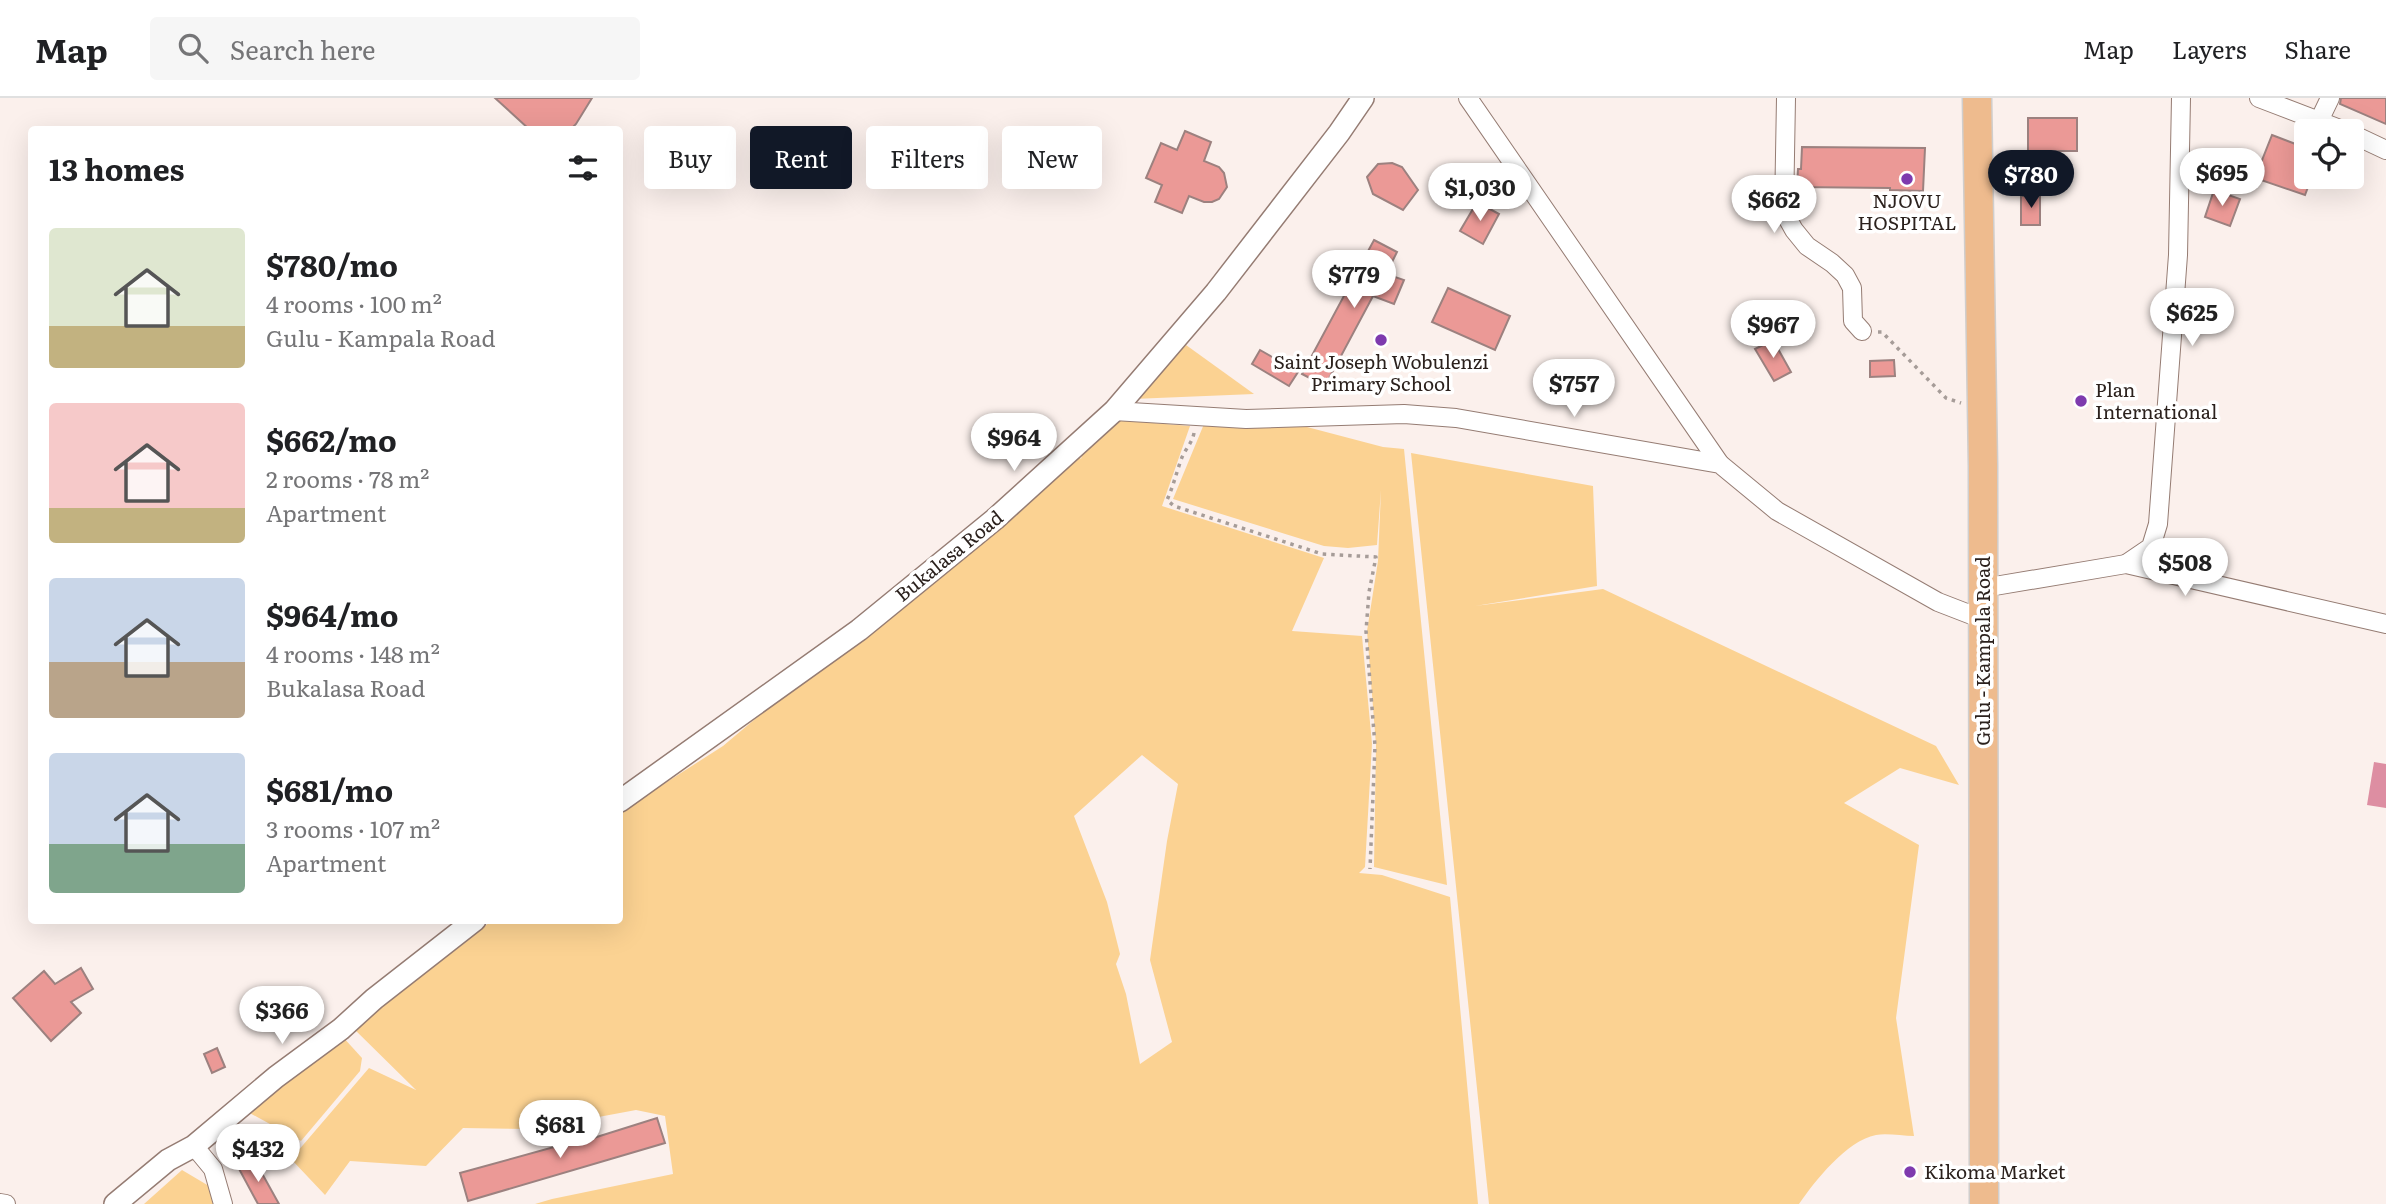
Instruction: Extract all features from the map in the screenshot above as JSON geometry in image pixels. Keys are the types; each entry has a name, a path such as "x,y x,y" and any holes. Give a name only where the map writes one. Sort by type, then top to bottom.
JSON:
{"main road":[{"name":"Gulu - Kampala Road","path":"1977,98 1983,588 1984,1204"}],"street":[{"name":"Bukalasa Road","path":"623,799 859,630 995,519 1114,411 1216,292 1363,98"},
{"path":"1468,98 1720,464 1777,511 1938,603 1982,619"},
{"path":"1786,98 1784,212 1807,246 1845,275 1852,288 1853,321 1862,331"},
{"path":"2126,564 2151,547 2158,524 2178,255 2180,98"},
{"path":"2259,98 2314,119"},
{"path":"2320,119 2330,98"},
{"path":"2364,140 2386,150"},
{"path":"1114,411 1246,419 1404,414 1456,418 1720,464"},
{"path":"1983,588 2126,564 2386,624"},
{"path":"115,1204 168,1160 194,1146 276,1077 341,1030 374,999 470,924"},
{"path":"194,1146 213,1169 223,1204"},
{"path":"0,1203 6,1204"}],"path":[{"path":"1862,331 1882,332 1946,398 1968,403"},
{"path":"1196,417 1193,439 1181,458 1178,476 1168,502 1322,554 1376,557 1369,592 1366,631 1375,746 1370,869"}],"shaded area":[{"path":"1186,345 1254,394 1133,399"},
{"path":"1105,419 1190,426 1162,506 1324,558 1292,631 1362,636 1372,744 1365,867 1359,873 1382,875 1450,897 1478,1204 535,1204 673,1174 665,1116 636,1110 534,1129 463,1128 426,1166 350,1161 325,1195 291,1159 369,1068 416,1090 351,1026 487,924 623,924 623,810 723,746 1074,451 1081,459 1087,435","holes":["1142,755 1178,784 1150,960 1172,1042 1140,1064 1126,994 1116,964 1120,954 1107,902 1074,816"]},
{"path":"1204,424 1307,427 1383,447 1404,449 1447,885 1374,867 1376,745 1367,631 1378,561 1381,490 1377,545 1348,548 1324,546 1173,499"},
{"path":"1411,453 1593,486 1597,586 1475,606 1603,589 1936,746 1959,785 1900,768 1844,803 1919,845 1896,1018 1914,1136 1876,1135 1854,1145 1822,1174 1799,1204 1489,1204"},
{"path":"2374,762 2386,764 2386,808 2367,805"},
{"path":"342,1036 362,1058 360,1071 301,1141 246,1111"},
{"path":"182,1170 209,1186 213,1204 144,1204"}],"building":[{"path":"495,98 592,98 574,126 526,126"},
{"path":"2341,98 2386,98 2386,124 2340,104"},
{"path":"2028,118 2077,118 2077,151 2028,151"},
{"path":"1185,131 1211,142 1204,161 1219,167 1224,173 1227,187 1219,199 1212,202 1189,196 1182,213 1155,202 1162,185 1146,178 1161,143 1177,150"},
{"path":"2272,135 2294,143 2294,189 2307,189 2305,195 2255,178"},
{"path":"1802,147 1925,148 1923,191 1797,187"},
{"path":"1392,163 1402,167 1418,190 1403,210 1373,194 1367,177 1378,164"},
{"path":"2214,190 2240,199 2230,226 2205,217"},
{"path":"2021,196 2040,196 2040,225 2021,225"},
{"path":"1477,202 1499,214 1483,244 1460,231"},
{"path":"1374,240 1397,252 1386,274 1404,280 1394,304 1373,296 1325,386 1302,374"},
{"path":"1448,288 1510,316 1495,350 1432,322"},
{"path":"1773,340 1791,372 1774,381 1755,349"},
{"path":"1260,350 1298,372 1289,386 1252,364"},
{"path":"1894,360 1895,376 1870,377 1870,361"},
{"path":"81,968 93,989 71,1002 81,1013 51,1041 13,998 44,971 55,984"},
{"path":"217,1048 225,1067 212,1073 204,1054"},
{"path":"657,1118 665,1143 468,1201 460,1173 583,1139 584,1141"},
{"path":"254,1159 279,1204 258,1204 238,1167"}],"place":[{"name":"NJOVU HOSPITAL","path":"1907,179"},
{"name":"Saint Joseph Wobulenzi Primary School","path":"1381,340"},
{"name":"Plan International","path":"2081,401"},
{"name":"Kikoma Market","path":"1910,1172"}]}
